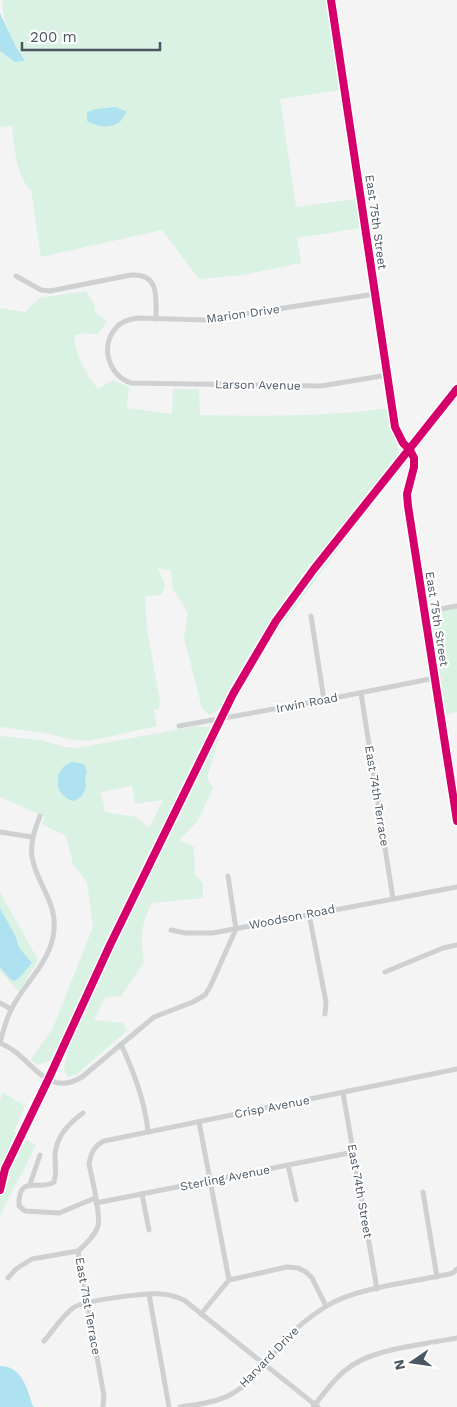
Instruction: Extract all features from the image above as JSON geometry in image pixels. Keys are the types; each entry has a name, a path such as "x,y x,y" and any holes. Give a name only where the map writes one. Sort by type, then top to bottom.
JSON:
{"street":[{"name":"East 75th Street","path":"331,0 395,427 405,446"},
{"path":"16,276 38,288 50,291 131,275 142,276 149,280 155,290 156,319"},
{"name":"Marion Drive","path":"128,382 119,377 111,366 107,351 109,338 116,328 127,320 137,318 206,320 375,294"},
{"name":"Larson Avenue","path":"128,382 321,386 388,375"},
{"name":"East 75th Street","path":"410,450 414,458 414,467 408,494 408,506 457,821"},
{"path":"424,612 457,606"},
{"path":"310,616 324,700"},
{"name":"Irwin Road","path":"179,726 434,678"},
{"name":"East 74th Terrace","path":"360,693 393,899"},
{"path":"0,1043 11,1009 47,954 53,937 52,905 37,874 32,856 32,837 40,816"},
{"path":"0,832 32,837"},
{"path":"171,930 199,934 236,929 228,876"},
{"name":"Woodson Road","path":"0,1043 9,1046 45,1078 60,1084 70,1083 82,1077 154,1017 194,1002 205,994 236,929 457,886"},
{"path":"310,914 326,1002 325,1014"},
{"path":"385,972 443,948 457,945"},
{"path":"0,1003 11,1009"},
{"path":"120,1044 132,1070 143,1102 148,1132"},
{"name":"Crisp Avenue","path":"92,1152 104,1141 457,1069"},
{"name":"East 74th Street","path":"343,1093 377,1289"},
{"path":"40,1155 30,1184 44,1186 54,1182 57,1174 57,1141 66,1128 83,1113"},
{"path":"199,1122 229,1280"},
{"name":"East 71st Terrace","path":"92,1152 89,1164 99,1219 97,1228 78,1251 104,1396 103,1407"},
{"name":"Sterling Avenue","path":"30,1184 23,1190 19,1199 19,1206 25,1211 59,1213 96,1201 142,1194 354,1152"},
{"path":"288,1165 296,1200"},
{"path":"423,1192 437,1277"},
{"path":"142,1194 149,1230"},
{"path":"8,1278 16,1269 32,1259 78,1251"},
{"path":"201,1314 229,1280 288,1267 298,1268 312,1278 326,1306"},
{"path":"377,1289 437,1277 453,1273 457,1269"},
{"name":"Harvard Drive","path":"180,1407 227,1397 241,1388 265,1365 297,1328 326,1306 344,1298 377,1289"},
{"path":"149,1294 169,1407"},
{"path":"44,1341 73,1308 88,1302 149,1294 177,1297 184,1300 315,1406 341,1373 370,1356 457,1338"}],"green space":[{"path":"3,0 328,0 338,63 340,90 280,99 296,207 356,199 361,228 297,238 301,263 243,275 199,279 162,230 41,257 31,190 19,169 12,125 0,127 0,51 15,62 24,61 6,23"},
{"path":"86,291 94,304 95,312 107,322 97,335 85,333 74,336 79,358 98,389 113,380 129,387 127,408 172,414 173,389 199,389 200,415 272,416 390,408 393,430 400,456 352,514 340,547 218,710 209,715 202,708 184,638 188,613 173,589 171,571 158,568 165,586 162,595 145,596 147,629 160,701 159,709 154,710 157,726 89,741 0,727 0,308 25,312 40,298"},
{"path":"457,607 457,712 443,715 428,613"},
{"path":"196,726 222,726 207,778 213,788 197,822 179,840 194,847 195,875 203,883 203,898 152,903 142,931 144,962 121,996 105,998 94,1020 123,1023 128,1030 77,1074 68,1077 64,1071 67,1052 37,1065 31,1059 53,1028 93,927 87,882 73,864 66,836 42,824 45,817 0,797 0,736 40,740 77,748","holes":["132,786 135,804 163,800 149,828 136,817 105,812 101,792"]},
{"path":"0,892 38,960 19,992 0,971 0,967 10,979 30,965 0,908"},
{"path":"2,1092 25,1106 14,1131 36,1145 0,1216 0,1102"}],"water":[{"path":"0,13 16,47 25,61 15,62 0,51"},
{"path":"115,107 126,111 120,122 115,125 104,126 87,121 87,112"},
{"path":"73,762 84,764 87,772 85,779 86,787 82,796 74,801 62,794 58,782 61,770"},
{"path":"0,908 16,937 20,949 32,963 14,981 0,967"},
{"path":"0,1366 7,1367 18,1374 28,1391 34,1407 0,1407"}],"cycle path":[{"path":"331,0 395,427 403,443 410,450 414,458 414,467 407,494 408,506 457,821"},
{"path":"0,1190 5,1169 110,945 233,694 276,621 314,569 457,389"}]}
